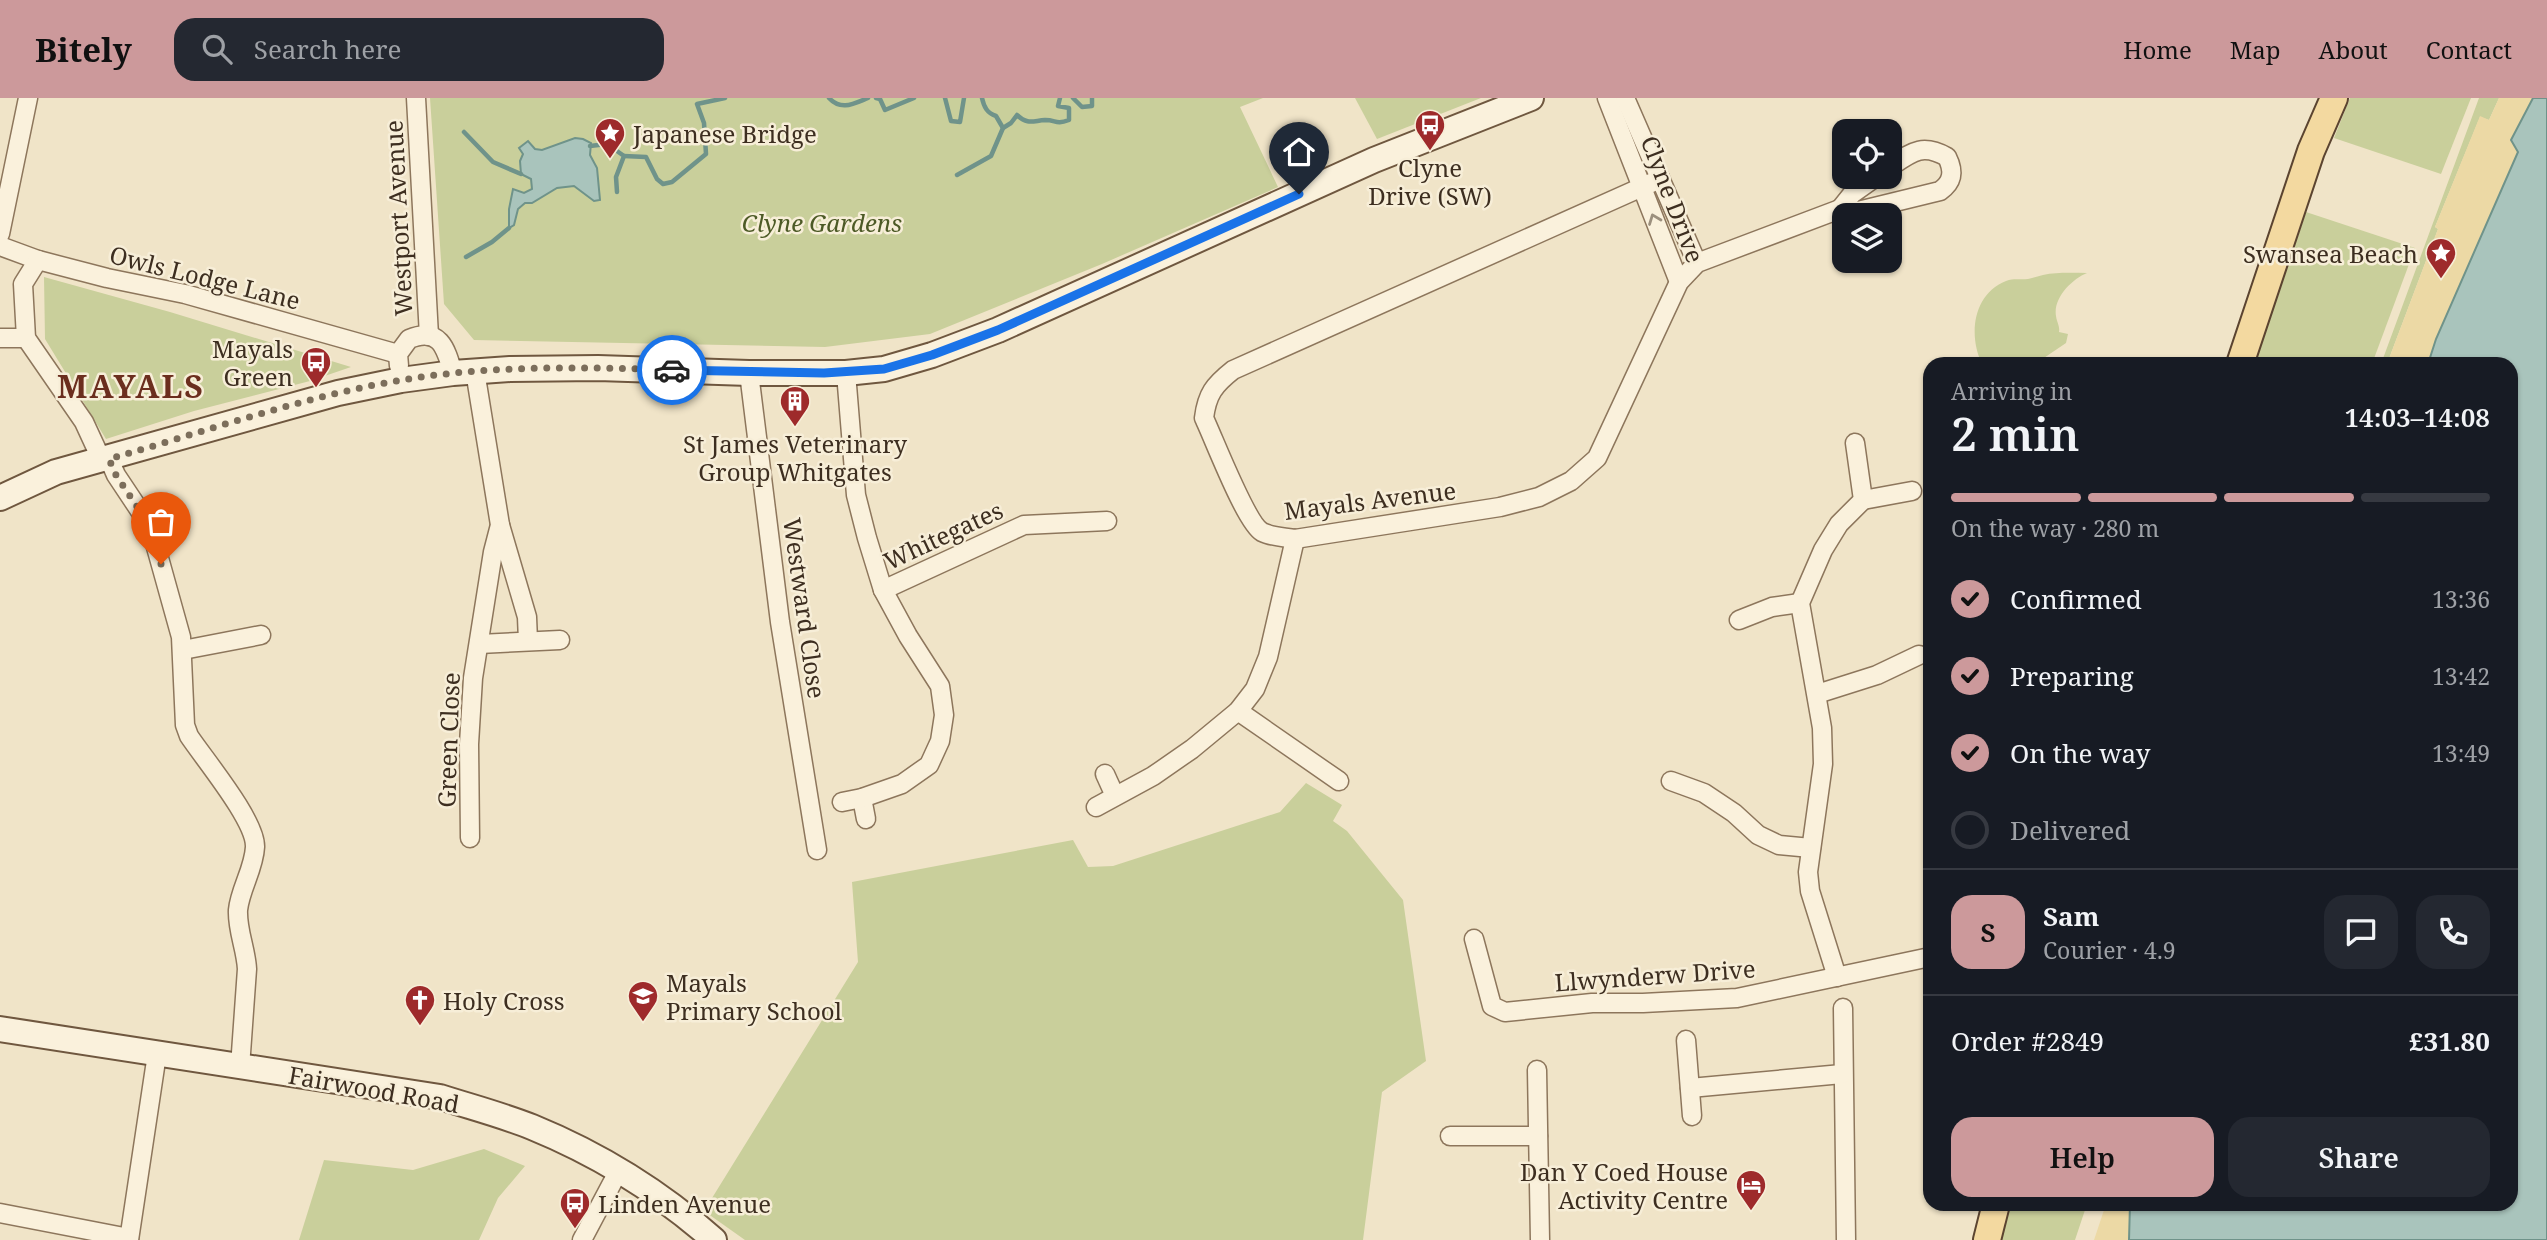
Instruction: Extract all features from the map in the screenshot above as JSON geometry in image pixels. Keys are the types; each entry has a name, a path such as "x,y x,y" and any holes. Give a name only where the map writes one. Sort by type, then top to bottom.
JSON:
{"main road":[{"path":"0,498 55,472 106,460 338,393 401,380 464,372 598,368 749,373 846,373 884,369 932,355 998,330 1374,160 1531,98"},
{"path":"2242,357 2311,151 2334,98"},
{"name":"Fairwood Road","path":"0,1029 440,1097 531,1127 619,1170 672,1205 714,1240"},
{"path":"1987,1240 1994,1211"}],"street":[{"path":"0,234 28,98"},
{"name":"Westport Avenue","path":"416,98 429,336"},
{"name":"Clyne Drive","path":"1606,98 1679,282 1697,264 1625,98"},
{"path":"1891,203 1940,191 1947,187 1952,176 1952,167 1947,157 1929,149 1909,154 1902,159"},
{"name":"Mayals Avenue","path":"1660,179 1233,370 1215,384 1206,404 1205,418 1251,519 1260,531 1275,536 1295,539 1500,507 1539,497 1571,481 1597,457 1679,282"},
{"path":"1845,203 1859,189"},
{"path":"1697,264 1832,212"},
{"name":"Owls Lodge Lane","path":"0,246 38,260 107,278 185,293 398,354"},
{"path":"38,260 23,284 26,338 84,422 144,517 154,540 183,650 185,725 189,736 243,813 253,834 255,848 238,909 247,969 240,1066"},
{"path":"401,380 398,354 409,339 429,336"},
{"name":"Green Close","path":"429,336 439,340 464,372 500,525 527,617 528,641"},
{"path":"0,338 26,338"},
{"name":"Westward Close","path":"749,373 780,622 817,850"},
{"name":"Whitegates","path":"842,802 902,784 929,765 940,741 944,715 940,686 883,590 856,495 846,373"},
{"path":"1855,443 1863,500"},
{"path":"1837,978 1810,891 1808,872 1823,764 1822,728 1800,603 1822,550 1839,524 1863,500 1912,491"},
{"name":"Whitegates","path":"883,590 1024,524 1107,521"},
{"name":"Green Close","path":"470,838 473,678 493,552 500,525"},
{"path":"1096,807 1153,776 1192,749 1238,711 1255,689 1268,657 1295,539"},
{"path":"1739,621 1772,607 1800,603"},
{"path":"183,650 261,635"},
{"name":"Green Close","path":"479,644 560,640"},
{"path":"1817,694 1877,675 1919,655"},
{"path":"1238,711 1339,781"},
{"path":"1105,774 1115,796"},
{"path":"1671,781 1704,793 1734,813 1758,835 1779,845 1811,848"},
{"path":"862,798 866,819"},
{"name":"Llwynderw Drive","path":"1474,939 1492,1006 1505,1012 1592,1003 1737,998 1923,959"},
{"path":"1843,1008 1846,1240"},
{"path":"1686,1040 1692,1116"},
{"path":"0,1213 129,1239 157,1054"},
{"path":"1537,1070 1539,1240"},
{"path":"1690,1088 1842,1074"},
{"path":"1450,1136 1538,1136"},
{"path":"582,1240 619,1170"}],"green space":[{"name":"Clyne Gardens","path":"430,98 1263,98 1240,107 1278,187 1102,264 930,334 825,347 474,340 444,304"},
{"path":"1355,98 1481,98 1377,139"},
{"path":"2350,98 2471,98 2441,174 2334,138"},
{"path":"2479,98 2499,98 2489,120 2480,117 2435,227 2438,229 2390,357 2384,357"},
{"path":"2306,212 2415,248 2375,357 2257,357"},
{"path":"2054,273 2087,273 2070,284 2057,303 2059,332 2068,334 2066,343 2045,357 1979,357 1975,341 1976,316 1986,295 2006,281"},
{"path":"44,277 351,367 106,439 45,339"},
{"path":"1306,783 1342,805 1333,821 1347,831 1403,900 1426,1061 1382,1092 1363,1240 745,1240 704,1211 858,962 852,882 1073,840 1088,867 1113,866 1280,812"},
{"path":"484,1149 525,1166 498,1198 479,1240 299,1240 324,1160 413,1170"},
{"path":"2005,1211 2085,1211 2075,1240 1997,1240"}],"sand":[{"name":"Swansea Beach","path":"2499,98 2533,98 2511,140 2518,152 2430,357 2390,357 2438,229 2435,227 2480,116 2489,120"},
{"path":"2104,1211 2130,1211 2129,1240 2094,1240"}],"water":[{"path":"2533,98 2547,98 2547,1240 2129,1240 2130,1211 2518,1211 2518,357 2430,357 2518,152 2511,140"},
{"path":"575,138 591,143 590,155 597,168 600,200 594,201 574,186 557,188 532,203 525,203 518,209 514,225 509,228 513,189 524,193 532,189 531,179 521,174 520,161 523,154 519,148 528,141 535,149 542,150"}],"waterway":[{"path":"624,156 646,157 657,179 663,184 672,182 706,154 704,123 697,104 725,98"},
{"path":"829,98 843,105 868,98"},
{"path":"876,98 880,99 885,110 914,98"},
{"path":"945,98 951,121 960,122 964,98"},
{"path":"957,175 991,156 1003,128 996,116 986,109 982,98"},
{"path":"1003,128 1017,115 1030,122 1069,120 1069,108 1058,106 1060,98"},
{"path":"1073,98 1082,107 1092,106 1092,98"},
{"path":"464,132 493,162 521,174"},
{"path":"590,146 607,144 624,156 616,177 617,192"},
{"path":"466,257 492,242 509,228"}],"way so far":[{"path":"161,564 144,517 116,475 109,459 338,393 401,380 510,369 672,370"}],"place":[{"name":"Clyne Drive (SW)","path":"1430,152"},
{"name":"Japanese Bridge","path":"610,160"},
{"name":"Swansea Beach","path":"2441,280"},
{"name":"Mayals Green","path":"316,389"},
{"name":"St James Veterinary Group Whitgates","path":"795,428"},
{"name":"Mayals Primary School","path":"643,1023"},
{"name":"Holy Cross","path":"420,1027"},
{"name":"Dan Y Coed House Activity Centre","path":"1751,1212"},
{"name":"Linden Avenue","path":"575,1230"}],"district":[{"name":"MAYALS","path":"131,385"}],"route":[{"path":"672,370 846,373 884,369 932,355 998,330 1299,194"}]}
